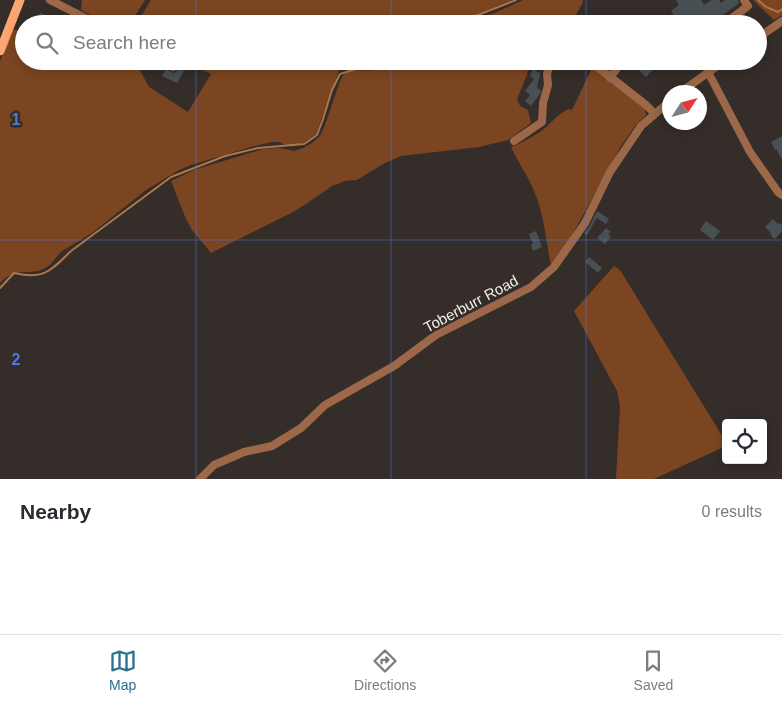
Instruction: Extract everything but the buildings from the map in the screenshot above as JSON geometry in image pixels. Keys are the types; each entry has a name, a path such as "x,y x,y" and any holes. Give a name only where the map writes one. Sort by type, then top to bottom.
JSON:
{"main road":[{"path":"0,51 20,0"}],"street":[{"path":"50,0 80,15"},
{"path":"736,15 748,6 744,0"},
{"path":"767,32 782,21"},
{"path":"514,141 542,122 543,103 548,86 548,70"},
{"path":"601,70 654,113"},
{"path":"610,78 616,70"},
{"path":"690,85 711,70"},
{"path":"708,72 750,152 782,195"},
{"name":"Toberburr Road","path":"200,479 214,465 244,452 272,446 301,428 325,405 394,366 436,335 531,287 543,278 554,267 585,223 610,172 641,126 662,107"}],"shaded area":[{"path":"82,0 145,0 136,15 90,15 81,10"},
{"path":"151,0 512,0 472,15 142,15"},
{"path":"523,0 583,0 576,15 486,15"},
{"path":"753,0 782,0 782,15 774,20"},
{"path":"13,29 15,30 15,70 140,70 149,87 188,112 211,74 203,70 341,70 316,134 303,143 294,146 272,142 179,170 146,190 92,233 62,251 47,267 34,272 12,274 0,283 0,61"},
{"path":"348,70 528,70 517,99 520,106 528,110 531,123 508,140 479,147 401,156 383,164 357,180 345,181 332,186 293,212 211,253 192,230 171,181 194,170 263,149 280,148 294,151 312,143 320,136 344,74"},
{"path":"591,70 598,70 645,108 646,115 636,125 621,146 566,245 551,266 539,204 531,184 511,147 540,132 565,111 572,110"},
{"path":"614,266 620,270 722,436 722,448 654,479 616,479 620,406 617,391 574,311"}],"waterway":[{"path":"478,15 516,0"},
{"path":"758,0 766,7 778,12 782,9"},
{"path":"0,288 14,273 33,275 52,269 71,251 171,177 225,156 258,148 304,144 317,135 332,90 340,74 353,70"}]}
